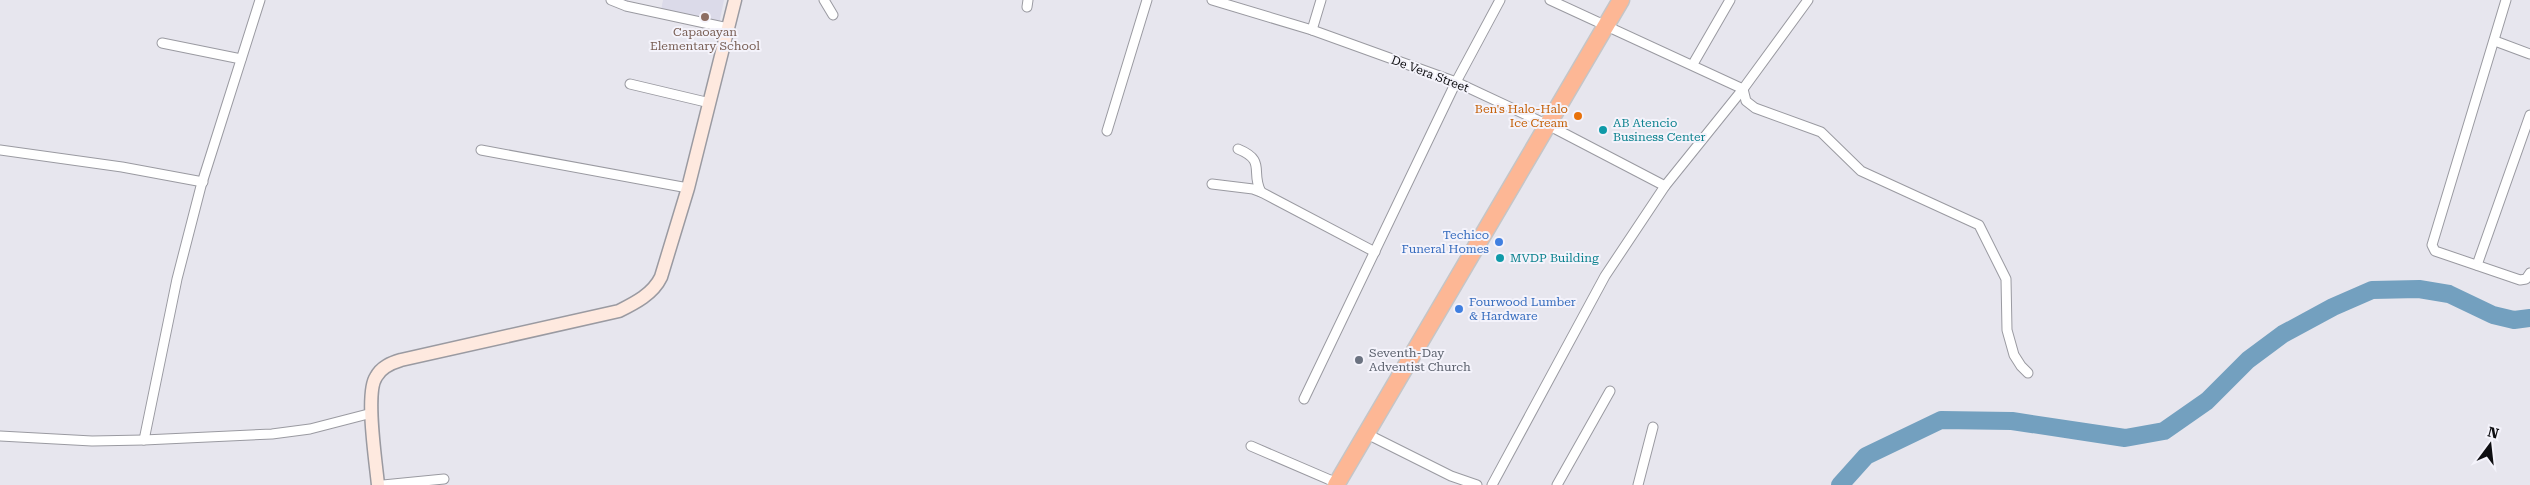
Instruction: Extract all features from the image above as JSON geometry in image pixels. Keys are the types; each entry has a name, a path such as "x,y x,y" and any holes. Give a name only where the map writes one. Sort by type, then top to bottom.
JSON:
{"highway":[{"path":"1337,484 1365,433 1621,0"}],"street":[{"path":"144,440 177,279 203,182 260,0"},
{"path":"612,0 632,7 728,28"},
{"path":"378,485 372,413 373,383 376,376 389,364 619,311 650,292 661,277 688,188 735,0"},
{"path":"824,0 833,14"},
{"path":"1107,131 1147,0"},
{"name":"De Vera Street","path":"1212,0 1312,30 1456,82 1548,125 1665,186"},
{"path":"1312,30 1321,0"},
{"path":"1304,399 1456,82 1500,0"},
{"path":"1550,0 1743,89 1746,101 1754,108 1821,132 1861,171 1979,225 2006,279 2008,330 2014,355 2020,366 2028,373"},
{"path":"1692,64 1730,0"},
{"path":"1492,485 1605,276 1665,186 1743,89 1808,0"},
{"path":"2506,0 2432,245 2435,251 2520,280 2526,279 2530,273"},
{"path":"2495,41 2530,54"},
{"path":"162,43 241,59"},
{"path":"630,84 710,103"},
{"path":"2477,265 2530,115"},
{"path":"1238,149 1248,154 1257,164 1257,185 1261,192"},
{"path":"0,150 130,168 203,182"},
{"path":"481,150 688,188"},
{"path":"1212,184 1253,189 1261,192 1375,252"},
{"path":"1557,485 1610,391"},
{"path":"0,436 122,442 272,434 310,429 372,413"},
{"path":"1638,485 1653,428"},
{"path":"1365,433 1451,476 1477,485"},
{"path":"1251,446 1337,484"},
{"path":"383,485 444,479"}],"shaded area":[{"name":"Capaoayan Elementary School","path":"663,0 724,0 719,24 661,10"}],"waterway":[{"path":"1840,485 1866,456 1941,420 2012,421 2125,438 2164,431 2207,401 2248,360 2283,334 2333,307 2372,290 2419,289 2449,294 2493,315 2514,320 2530,318"}],"place":[{"name":"Capaoayan Elementary School","path":"705,17"},
{"name":"Ben's Halo-Halo Ice Cream","path":"1578,116"},
{"name":"AB Atencio Business Center","path":"1603,130"},
{"name":"Techico Funeral Homes","path":"1499,242"},
{"name":"MVDP Building","path":"1500,258"},
{"name":"Fourwood Lumber & Hardware","path":"1459,309"},
{"name":"Seventh-Day Adventist Church","path":"1359,360"}]}
